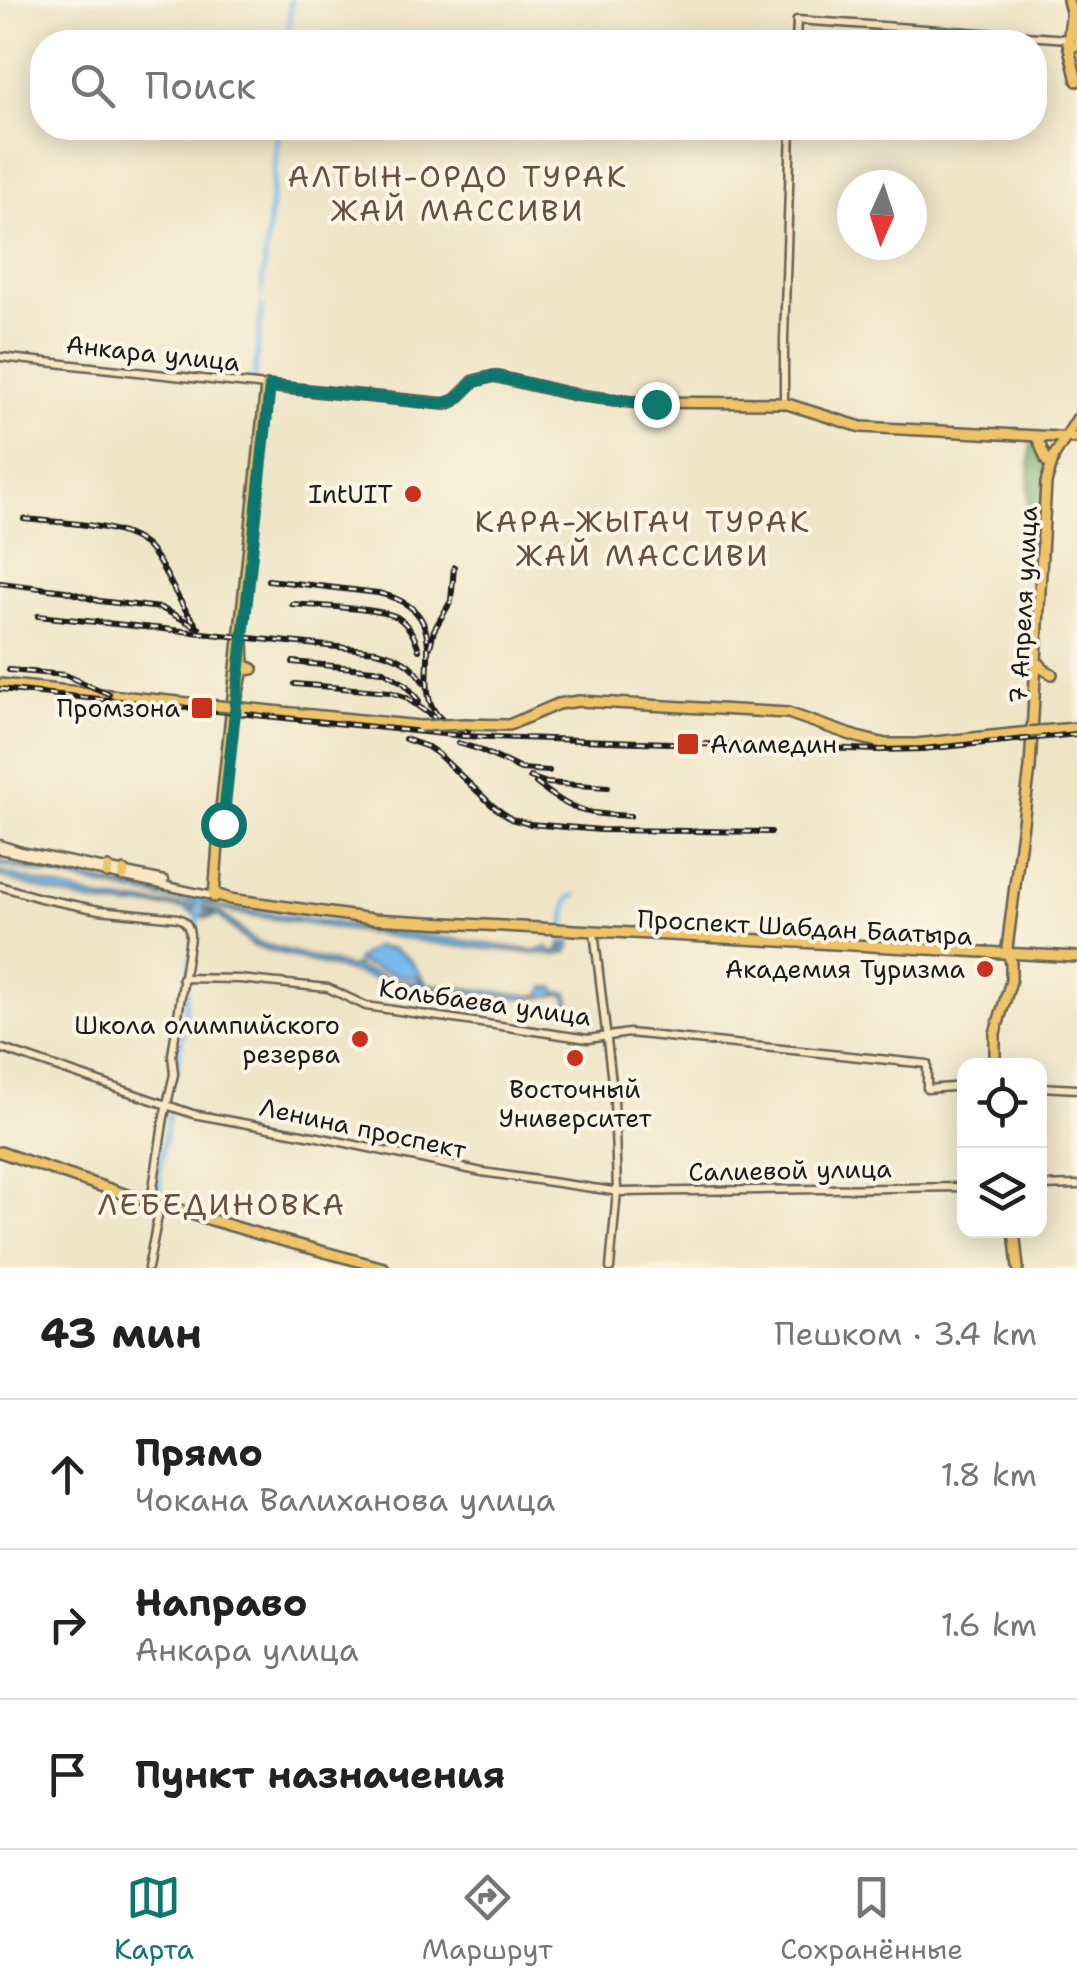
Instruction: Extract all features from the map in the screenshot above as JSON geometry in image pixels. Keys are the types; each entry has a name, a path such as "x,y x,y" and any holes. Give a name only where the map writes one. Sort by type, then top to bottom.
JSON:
{"main road":[{"path":"1068,0 1077,81"},
{"path":"797,30 797,20 934,30"},
{"path":"784,404 791,140"},
{"name":"Анкара улица","path":"0,357 441,404 455,400 474,382 494,376 580,396 647,404 784,404 862,427 1072,436"},
{"path":"0,847 218,894 268,386"},
{"name":"7 Апреля улица","path":"1026,789 1042,671 1045,488 1077,419"},
{"path":"1037,437 1052,466"},
{"path":"237,705 242,674 253,669 244,665 241,639"},
{"name":"7 Апреля улица","path":"1026,789 1042,671"},
{"path":"0,684 420,726 510,725 551,706 580,701 788,714 886,744 1077,728"},
{"path":"997,1058 995,1033 1011,981 1026,789"},
{"path":"0,886 120,914 178,918 188,926 185,978 172,1055 174,1072 154,1186 158,1216 148,1268"},
{"name":"Проспект Шабдан Баатыра","path":"218,894 368,921 1077,959"},
{"path":"594,934 614,1100 617,1191 610,1268"},
{"path":"997,1058 997,1039 1015,970 1012,956"},
{"name":"Кольбаева улица","path":"185,978 328,988 366,1006 588,1039 650,1035 927,1064 927,1089 957,1087"},
{"name":"Ленина проспект","path":"0,1048 204,1117 344,1142 471,1171 617,1191"},
{"path":"1047,1088 1077,1089"},
{"path":"0,1152 268,1237 384,1268"},
{"path":"1047,1186 1077,1185"},
{"name":"Салиевой улица","path":"617,1191 957,1188"},
{"path":"1017,1238 1019,1268"}],"green space":[{"path":"1031,440 1036,440 1047,467 1040,543 1026,543"}],"water":[{"path":"0,861 162,894 197,896 217,906 237,909 536,951 548,947 548,951 557,952 564,938 562,950 569,942 571,946 558,955 456,946 236,913 208,904 0,865"},
{"path":"0,872 108,901 196,906 192,911 199,915 213,915 204,907 221,913 255,942 345,966 355,964 357,969 399,980 422,982 417,977 358,963 357,959 375,947 392,949 409,959 427,984 533,996 542,994 545,987 556,988 557,992 568,993 571,1006 584,1009 583,1013 569,1010 563,994 527,999 390,983 251,945 218,915 200,916 174,907 93,902 0,877"}],"waterway":[{"path":"287,30 290,0"},
{"path":"289,30 293,0"},
{"path":"261,289 276,140"},
{"path":"262,298 279,140"},
{"path":"254,381 262,306"},
{"path":"563,942 567,903 576,895"},
{"path":"188,981 201,898"},
{"path":"1021,960 1051,962"},
{"path":"1060,963 1065,963"},
{"path":"1069,963 1077,964"},
{"path":"176,1075 187,988"},
{"path":"163,1146 170,1109"},
{"path":"161,1195 162,1151"}],"railway":[{"path":"24,519 110,529 141,541 196,624"},
{"path":"430,647 434,630 451,601 454,567"},
{"path":"268,580 378,593 407,605 422,621 428,641 427,684 431,704 443,721 468,732"},
{"path":"0,583 161,608 199,628"},
{"path":"292,604 389,614 411,631 419,650"},
{"path":"38,616 376,651 404,661 424,683"},
{"path":"293,662 383,671 405,684 419,701"},
{"path":"9,670 65,675 109,694"},
{"path":"295,684 390,692 405,697 435,718"},
{"path":"0,689 463,736 880,750 1077,734"},
{"path":"405,739 438,754 511,819 601,830 690,831"},
{"path":"458,743 521,769 549,771"},
{"path":"530,777 547,783 608,787"},
{"path":"536,783 579,810 630,816"},
{"path":"695,831 771,832"}],"place":[{"name":"IntUIT","path":"413,494"},
{"name":"Промзона","path":"202,708"},
{"name":"Аламедин","path":"688,744"},
{"name":"Академия Туризма","path":"985,969"},
{"name":"Школа олимпийского резерва","path":"360,1039"},
{"name":"Восточный Университет","path":"575,1058"}],"district":[{"name":"АЛТЫН-ОРДО ТУРАК ЖАЙ МАССИВИ","path":"458,193"},
{"name":"КАРА-ЖЫГАЧ ТУРАК ЖАЙ МАССИВИ","path":"643,538"},
{"name":"ЛЕБЕДИНОВКА","path":"222,1204"}],"route":[{"path":"223,824 270,386 441,404 455,400 474,382 494,376 580,396 656,404"}]}
